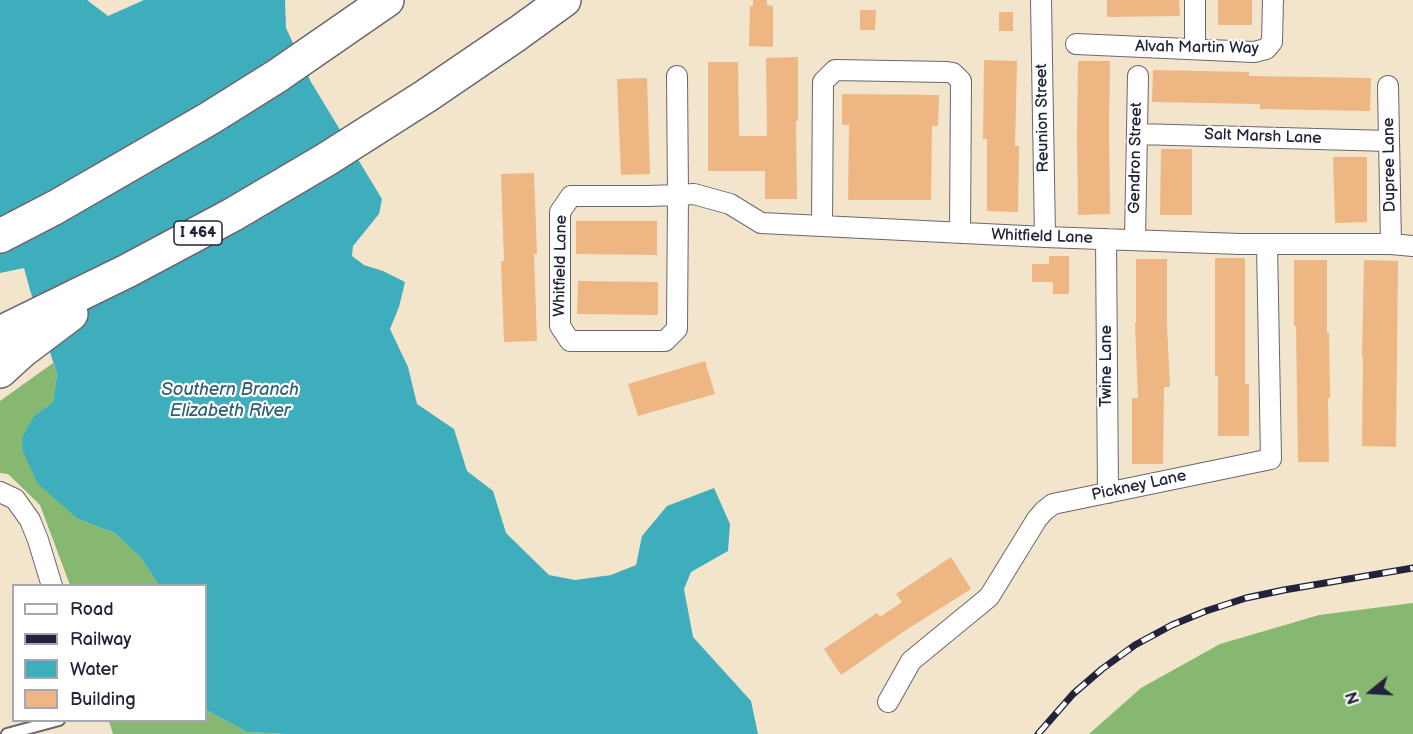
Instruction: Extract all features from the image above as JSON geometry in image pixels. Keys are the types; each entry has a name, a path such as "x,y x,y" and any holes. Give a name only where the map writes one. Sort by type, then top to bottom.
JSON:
{"highway":[{"path":"5,232 56,207 157,150 277,76 387,0"},
{"name":"I 464","path":"7,352 127,271 327,159 517,34 564,0"}],"street":[{"name":"Reunion Street","path":"1041,0 1045,237"},
{"path":"1195,0 1195,49"},
{"name":"Alvah Martin Way","path":"1076,44 1254,52 1266,49 1272,42 1273,0"},
{"path":"822,226 823,82 835,70 947,72 953,73 961,81 960,233"},
{"path":"677,76 678,195"},
{"name":"Gendron Street","path":"1135,240 1138,76"},
{"name":"Dupree Lane","path":"1388,86 1391,244"},
{"name":"Salt Marsh Lane","path":"1137,134 1389,141"},
{"name":"Whitfield Lane","path":"678,195 677,329 665,341 570,341 560,326 560,212 571,196 694,194 730,204 761,222 822,226 1267,245 1391,244 1413,246"},
{"name":"Twine Lane","path":"1106,239 1108,493"},
{"name":"Pickney Lane","path":"888,702 911,661 989,597 1037,519 1053,504 1271,459 1267,245"},
{"path":"0,492 15,499 30,520 52,584"}],"lane":[{"path":"7,734 52,722"}],"green space":[{"path":"53,363 57,374 53,402 34,416 78,519 115,533 141,558 158,584 70,584 40,505 8,474 0,473 0,401"},
{"path":"1413,603 1413,734 1089,734 1141,688 1220,644 1319,615"},
{"path":"207,711 247,732 286,734 113,734 109,722 207,722"}],"water":[{"name":"Southern Branch Elizabeth River","path":"0,0 87,0 108,16 144,0 285,0 286,28 311,82 382,199 379,214 353,246 352,256 364,265 405,282 399,307 390,329 408,367 417,404 454,429 467,471 493,491 506,533 549,575 575,580 611,575 636,565 642,536 667,506 714,488 730,524 728,551 691,572 684,589 693,637 751,701 758,734 286,734 247,732 207,711 207,584 158,584 141,558 115,533 78,519 38,484 23,452 22,438 34,416 53,402 57,374 24,268 0,273"}],"building":[{"path":"753,0 767,0 767,5 773,6 773,47 749,46 750,6 753,6"},
{"path":"1107,0 1179,0 1180,16 1107,17"},
{"path":"1218,0 1252,0 1252,25 1218,25"},
{"path":"860,10 876,10 875,30 860,30"},
{"path":"999,12 1013,12 1013,31 999,31"},
{"path":"798,57 797,199 765,199 765,171 708,171 708,62 738,62 739,136 767,136 766,58"},
{"path":"984,60 1017,61 1015,146 1019,146 1018,212 987,211 987,139 983,139"},
{"path":"1078,61 1110,61 1110,214 1078,215"},
{"path":"1153,70 1249,72 1249,76 1371,78 1370,111 1260,109 1260,104 1152,102"},
{"path":"647,78 650,174 621,175 617,79"},
{"path":"842,94 939,95 938,126 932,126 931,200 848,200 849,125 842,125"},
{"path":"1161,149 1192,149 1192,215 1160,215"},
{"path":"1333,157 1367,157 1367,222 1335,223"},
{"path":"534,173 537,341 504,342 501,174"},
{"path":"576,221 657,221 657,255 576,254"},
{"path":"1049,256 1069,256 1069,294 1053,294 1053,282 1032,282 1032,264 1049,264"},
{"path":"1215,258 1245,258 1245,384 1249,384 1249,436 1218,436 1218,376 1215,376"},
{"path":"1136,259 1167,259 1170,387 1164,387 1163,464 1132,464 1132,398 1138,398 1135,323"},
{"path":"1294,260 1327,260 1329,462 1298,462"},
{"path":"1364,260 1398,261 1396,447 1362,446"},
{"path":"578,281 658,282 658,315 577,314"},
{"path":"705,361 715,394 638,416 628,384"},
{"path":"951,557 971,589 841,675 824,649 877,613 880,617 902,602 896,594"}],"railway":[{"path":"1038,734 1073,694 1102,669 1135,645 1172,625 1246,598 1413,568"}]}
